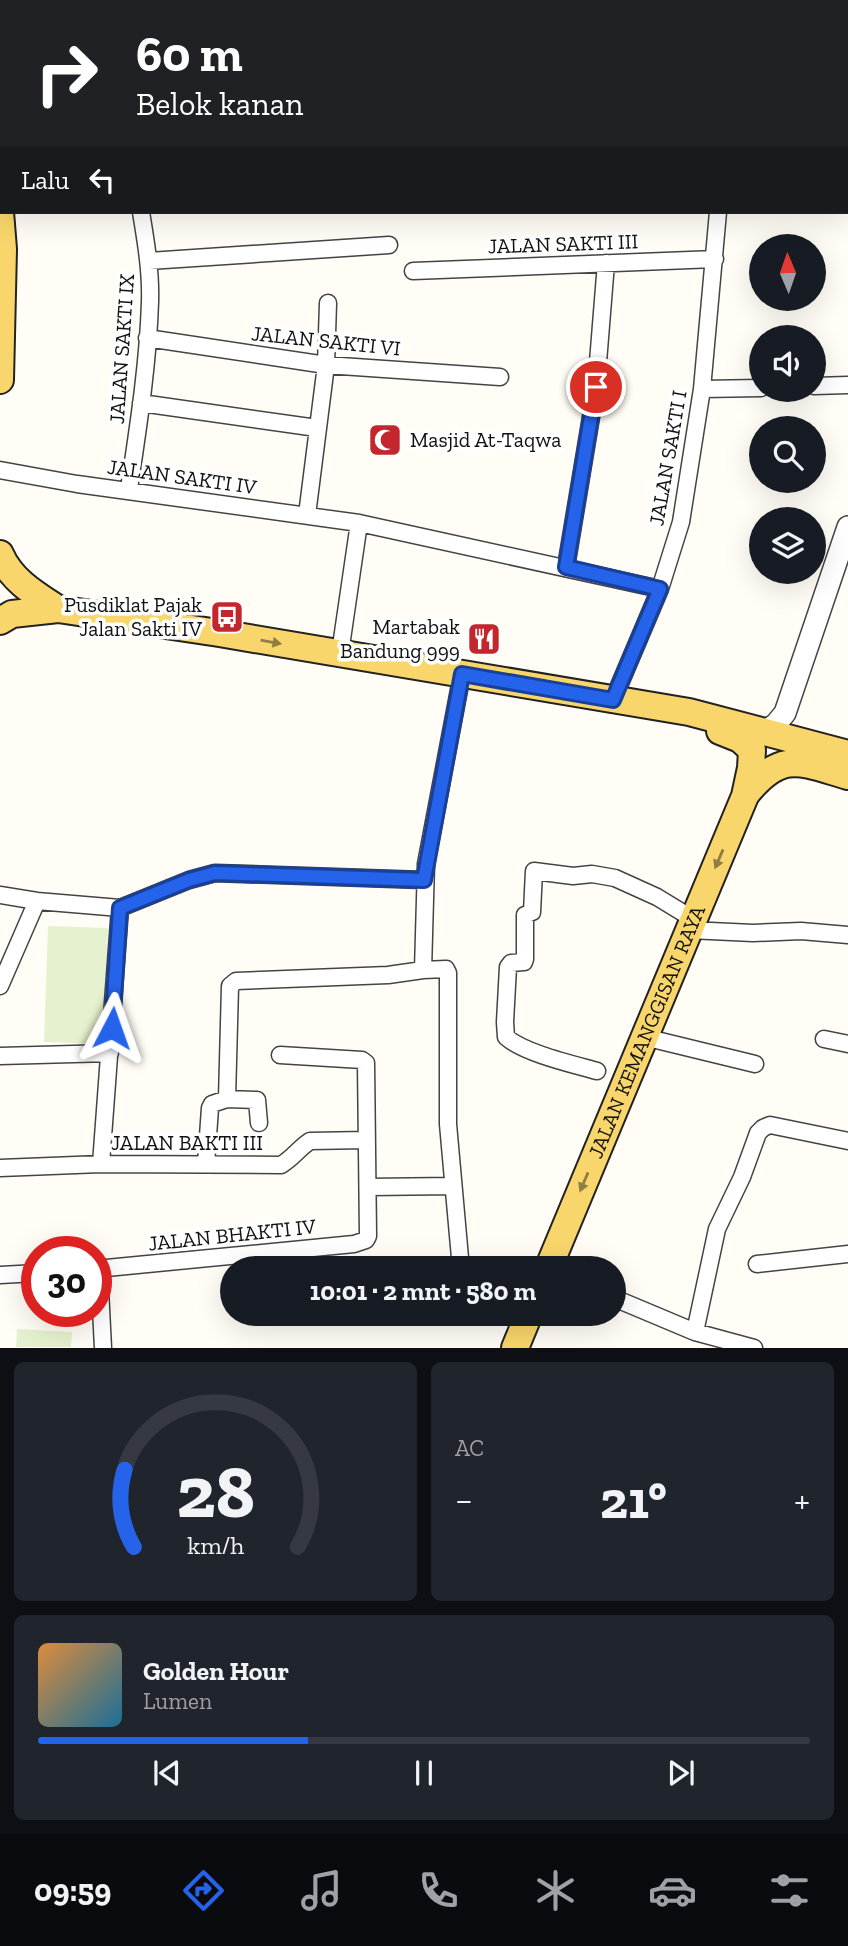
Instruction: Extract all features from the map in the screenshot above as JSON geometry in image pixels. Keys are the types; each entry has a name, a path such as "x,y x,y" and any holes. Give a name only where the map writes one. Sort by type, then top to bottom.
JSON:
{"main road":[{"path":"0,214 0,380"},
{"path":"0,554 4,564 24,586 58,609"},
{"path":"0,621 12,614 58,609 340,653 779,727 848,754"},
{"path":"688,712 705,725 740,739 752,750 745,796"},
{"path":"745,796 767,771 787,763 800,763 848,776"},
{"name":"JALAN KEMANGGISAN RAYA","path":"553,1256 745,796"},
{"path":"515,1348 524,1326"}],"street":[{"name":"JALAN SAKTI IX","path":"129,489 141,403 150,302 149,261 141,214"},
{"name":"JALAN SAKTI I","path":"613,700 660,589 681,523 702,389 718,214"},
{"path":"149,261 389,245"},
{"name":"JALAN SAKTI III","path":"413,271 715,259"},
{"path":"566,567 596,387 606,263"},
{"path":"307,515 327,365 328,303"},
{"name":"JALAN SAKTI VI","path":"147,338 327,365 500,377"},
{"path":"826,386 848,385"},
{"path":"702,389 749,388"},
{"path":"141,403 317,428"},
{"name":"JALAN SAKTI IV","path":"0,470 77,484 129,489 359,523 660,589"},
{"path":"340,653 359,523"},
{"path":"779,727 848,527"},
{"path":"423,970 424,880 462,674"},
{"path":"597,1071 559,1061 552,1056 525,1048 506,1037 508,967 511,963 525,961 525,915 532,912 534,871 615,878 657,897 691,925 753,933 801,931 848,935"},
{"path":"0,895 120,908 189,880 215,873 424,880"},
{"path":"0,986 37,901"},
{"path":"101,1164 120,908"},
{"path":"227,1099 232,983 388,975 446,969 449,973 448,1124 460,1256"},
{"path":"644,1037 755,1064"},
{"path":"824,1039 848,1044"},
{"path":"0,1056 110,1053"},
{"path":"280,1055 364,1060 369,1187 453,1186"},
{"path":"206,1164 212,1104 227,1099 257,1100 259,1124"},
{"path":"695,1332 717,1229 762,1128 770,1125 848,1141"},
{"name":"JALAN BAKTI III","path":"0,1168 101,1164 281,1165 292,1159 303,1145 310,1142 366,1140"},
{"name":"JALAN BHAKTI IV","path":"112,1268 363,1243 368,1236 369,1187"},
{"path":"757,1264 848,1254"},
{"path":"0,1275 21,1274"},
{"path":"626,1303 695,1332 754,1348"},
{"path":"102,1327 103,1348"}],"green space":[{"path":"48,926 108,928 104,1044 44,1042"},
{"path":"17,1329 72,1332 71,1347 16,1347"}],"place":[{"name":"Masjid At-Taqwa","path":"385,440"},
{"name":"Pusdiklat Pajak Jalan Sakti IV","path":"227,617"},
{"name":"Martabak Bandung 999","path":"484,639"}],"route":[{"path":"112,1028 120,908 189,880 215,873 424,880 462,674 613,700 660,589 566,567 596,387"}]}
